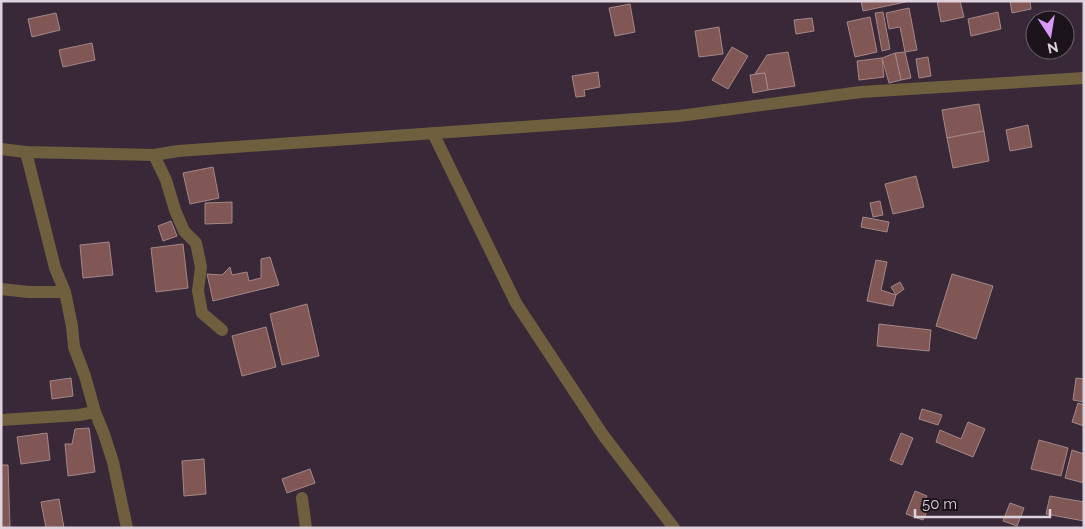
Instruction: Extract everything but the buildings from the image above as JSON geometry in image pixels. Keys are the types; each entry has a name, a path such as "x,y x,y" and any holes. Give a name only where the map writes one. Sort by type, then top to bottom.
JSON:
{"street":[{"path":"1,150 154,154 680,116 861,92 1084,78"},
{"path":"433,133 516,303 603,435 674,528"},
{"path":"26,152 55,268 65,292 74,347 113,462 127,528"},
{"path":"154,154 166,180 184,231 196,243 201,267 198,291 202,313 222,330"},
{"path":"1,289 28,292 65,292"},
{"path":"1,420 79,415 95,412"},
{"path":"302,498 306,528"}]}
